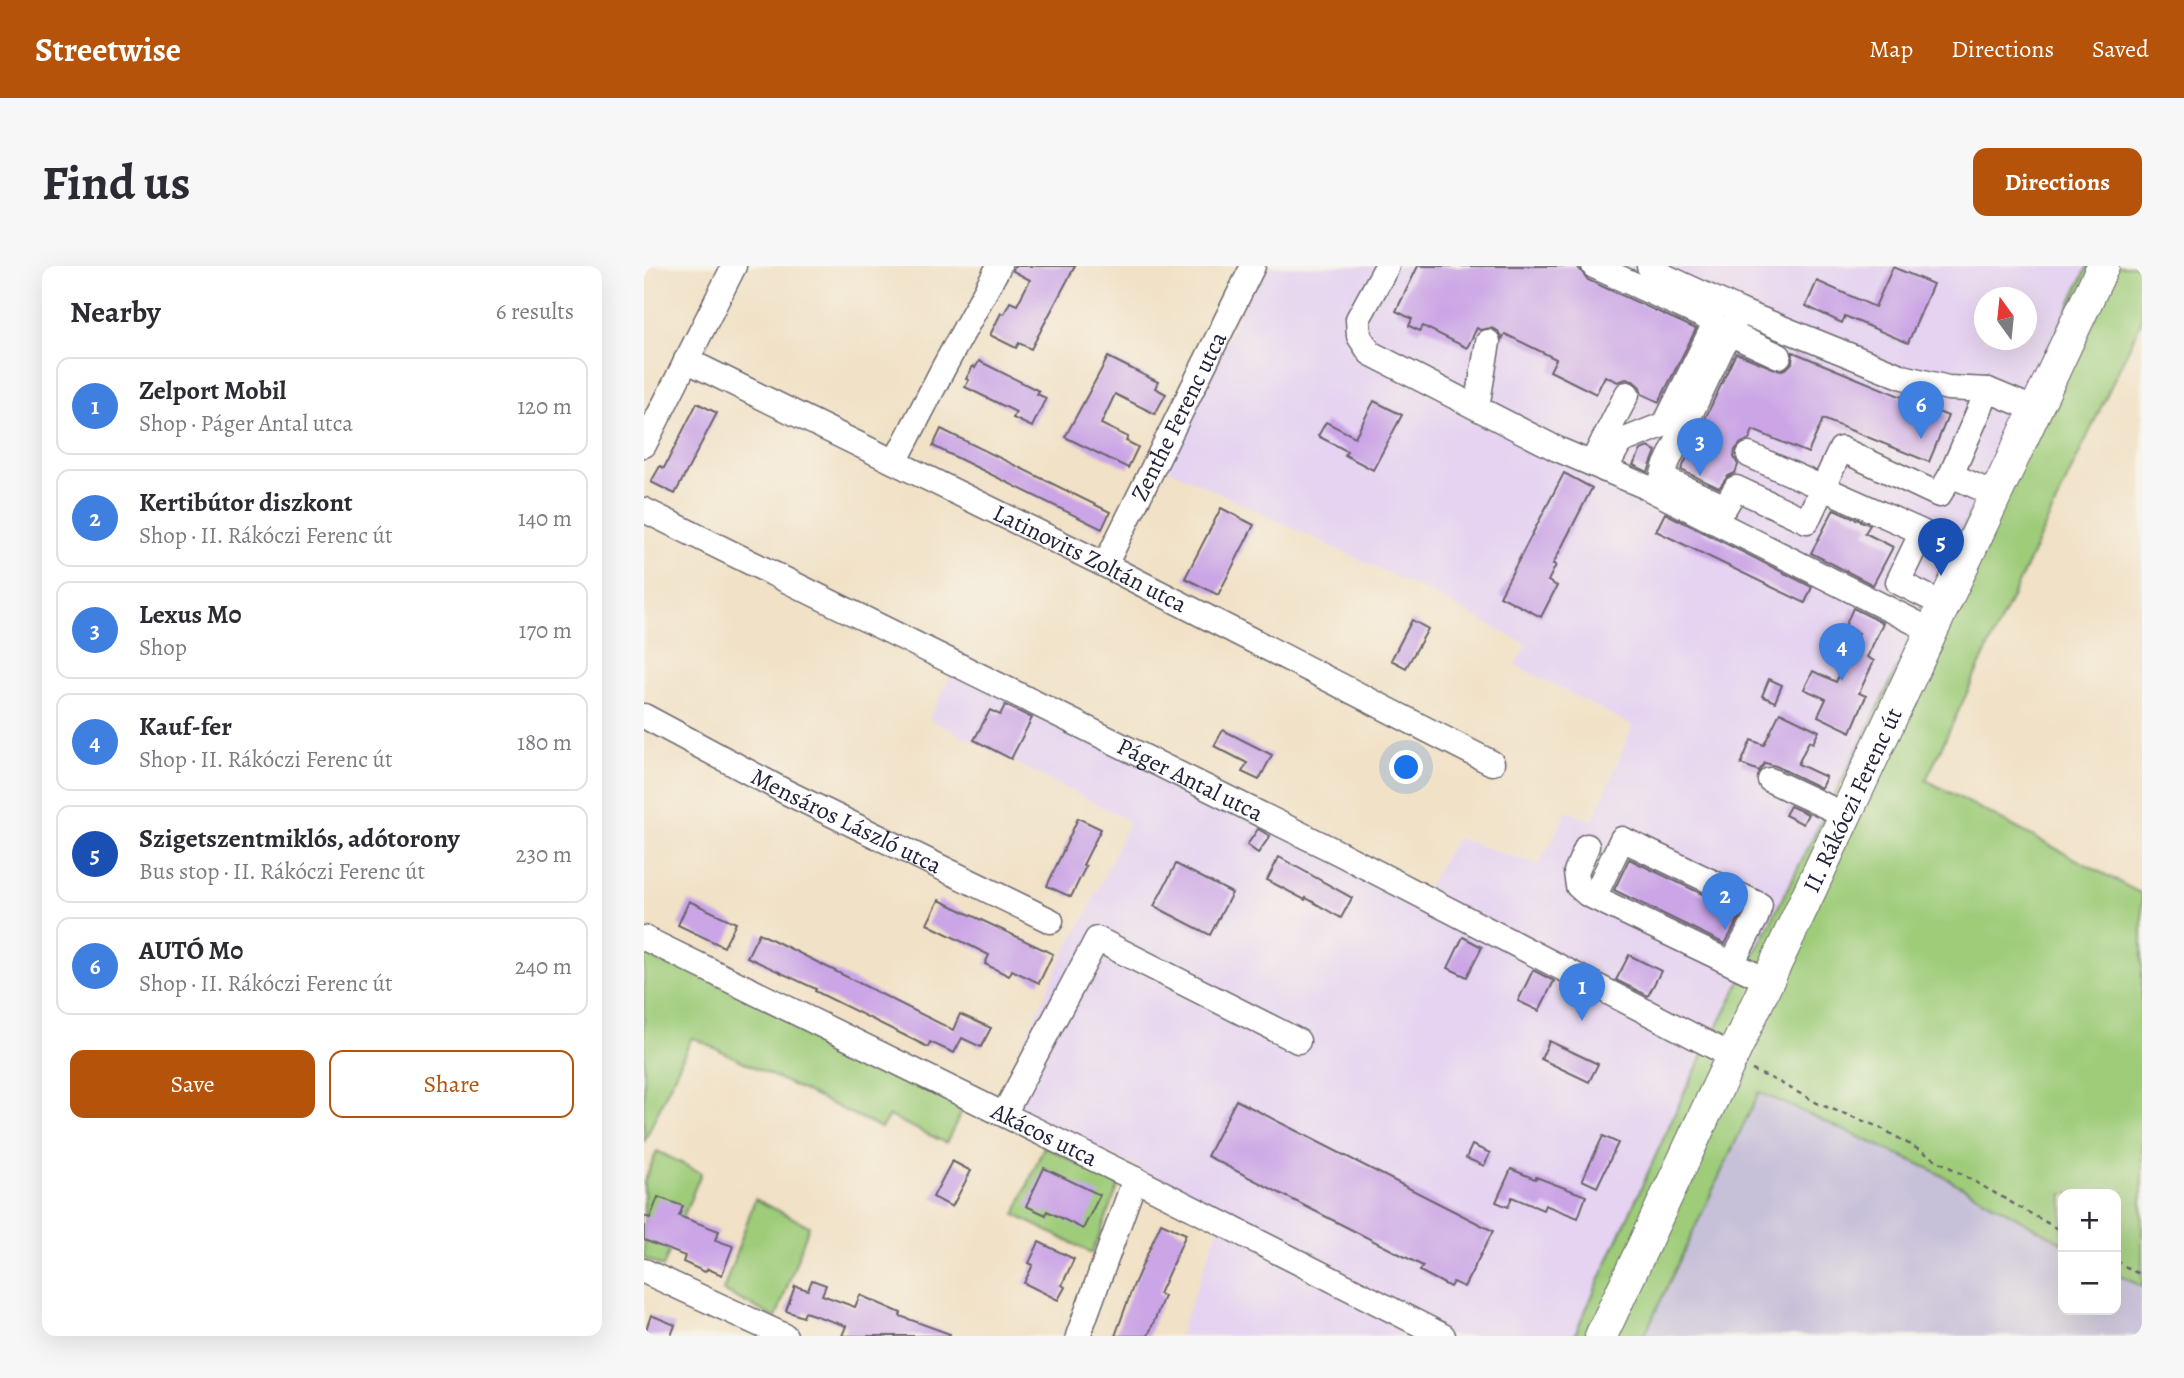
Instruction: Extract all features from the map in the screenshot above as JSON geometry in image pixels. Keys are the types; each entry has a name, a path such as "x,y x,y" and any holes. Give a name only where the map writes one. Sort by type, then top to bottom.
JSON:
{"main road":[{"name":"II. Rákóczi Ferenc út","path":"1601,1336 2104,266"}],"street":[{"path":"644,445 734,266"},
{"path":"895,462 999,266"},
{"name":"Zenthe Ferenc utca","path":"1105,565 1252,266"},
{"path":"1387,266 1358,320 1357,330 1361,342 1370,353 1557,449 1938,618"},
{"path":"1594,266 1712,320 1714,325 1665,424 1620,442 1598,467"},
{"path":"1649,266 1662,275 1740,311 1903,377 1948,388 1988,390 2036,410"},
{"path":"1740,311 1670,455 1662,478 1725,507 1735,488 1807,522 1841,449 1945,485 1996,495"},
{"path":"1729,333 1779,356"},
{"path":"1477,407 1488,342"},
{"name":"Latinovits Zoltán utca","path":"686,360 1105,565 1492,764"},
{"path":"1938,618 1890,578 1922,532 1988,390"},
{"path":"1598,467 1627,394"},
{"path":"1749,454 1922,532"},
{"name":"Páger Antal utca","path":"644,510 1339,853 1731,1059"},
{"name":"Mensáros László utca","path":"644,716 784,791 1051,921"},
{"path":"1770,780 1845,815"},
{"path":"1594,897 1622,839 1760,905 1732,963"},
{"path":"1587,846 1576,872 1578,886 1594,897 1768,981"},
{"path":"1756,918 1790,933"},
{"name":"Akácos utca","path":"644,938 1135,1179 1443,1336"},
{"path":"1004,1114 1097,939 1298,1041"},
{"path":"1078,1336 1135,1179"},
{"path":"644,1271 785,1336"}],"path":[{"path":"1731,1059 1819,1104 1879,1127 2058,1229"},
{"path":"2121,1264 2142,1276"}],"shaded area":[{"path":"1262,266 2088,266 1870,725 1685,1091 1574,1336 1179,1336 1226,1214 998,1096 1129,821 929,719 960,656 1424,893 1456,838 1539,865 1567,811 1593,821 1633,726 1515,665 1527,645 1436,596 1165,467"},
{"path":"1758,1091 1928,1168 2058,1240 2058,1315 2121,1315 2121,1276 2142,1287 2142,1336 1644,1336"}],"green space":[{"path":"2088,266 2142,266 2142,320 1926,780 2142,894 2142,1287 2121,1276 2121,1189 2058,1189 2058,1240 1928,1168 1759,1092 1644,1336 1574,1336 1685,1091 1870,725"},
{"path":"644,947 964,1107 946,1143 889,1116 881,1128 692,1037 644,1142"},
{"path":"1044,1146 1119,1185 1092,1253 1015,1215"},
{"path":"657,1151 701,1173 663,1267 644,1258 644,1182"},
{"path":"755,1199 809,1226 776,1318 723,1291"}],"building":[{"path":"1014,266 1075,266 1031,349 1019,343 1016,348 990,335 1010,302 1017,305 1030,280 1013,271"},
{"path":"1418,266 1577,266 1588,280 1696,329 1659,402 1642,394 1640,387 1633,381 1626,379 1618,382 1605,376 1596,394 1550,371 1556,359 1505,334 1502,339 1498,331 1491,328 1477,328 1467,348 1423,326 1420,331 1409,326 1412,319 1396,311"},
{"path":"1893,267 1933,284 1908,343 1845,316 1842,323 1806,306 1817,281 1875,307"},
{"path":"1793,352 1948,416 1929,462 1823,419 1808,453 1753,430 1749,440 1741,443 1735,450 1734,457 1738,465 1735,473 1728,476 1719,488 1681,470 1736,353 1780,371 1792,363"},
{"path":"1108,357 1158,382 1155,388 1166,394 1155,414 1115,394 1101,424 1128,437 1126,441 1138,447 1128,468 1065,437"},
{"path":"979,361 1039,391 1037,394 1046,398 1032,427 1013,418 1016,412 965,387 973,366 975,368"},
{"path":"1374,401 1402,415 1373,470 1345,455 1347,451 1318,436 1326,422 1355,437"},
{"path":"697,403 717,413 675,494 651,482 660,466 664,468"},
{"path":"941,429 1110,512 1102,529 933,446"},
{"path":"1648,447 1656,451 1648,472 1633,465 1641,450"},
{"path":"1564,473 1592,488 1553,564 1556,565 1548,581 1557,586 1541,617 1500,596"},
{"path":"1221,508 1254,525 1218,595 1185,578"},
{"path":"1834,509 1870,525 1865,533 1893,547 1873,585 1811,553"},
{"path":"1665,513 1812,587 1805,603 1656,531"},
{"path":"1853,608 1883,623 1867,657 1874,661 1859,693 1866,696 1851,732 1818,716 1826,699 1804,689 1813,671 1836,682 1859,633 1845,626"},
{"path":"1412,620 1428,629 1406,668 1391,660"},
{"path":"1769,679 1782,685 1775,702 1762,696"},
{"path":"1005,705 1032,718 1011,759 974,740 990,710 1000,715"},
{"path":"1780,712 1819,731 1813,743 1809,741 1798,764 1826,777 1821,788 1776,766 1765,763 1759,771 1741,764 1751,740 1764,745"},
{"path":"1223,730 1272,755 1259,780 1242,772 1247,763 1214,746"},
{"path":"1790,806 1808,814 1803,824 1785,815"},
{"path":"1078,818 1101,829 1071,897 1047,886"},
{"path":"1258,829 1270,836 1258,853 1247,845"},
{"path":"1279,857 1352,898 1341,918 1267,880"},
{"path":"1629,859 1742,913 1725,944 1614,890"},
{"path":"1176,864 1232,893 1210,935 1154,906"},
{"path":"939,900 1053,954 1039,983 1012,970 1009,976 985,964 989,955 927,924"},
{"path":"689,901 736,923 724,947 678,925"},
{"path":"759,933 953,1030 960,1014 991,1028 981,1047 962,1038 954,1053 930,1042 928,1047 747,957"},
{"path":"1463,937 1482,947 1467,977 1448,968"},
{"path":"1629,955 1661,971 1648,996 1616,980"},
{"path":"1533,970 1554,981 1539,1011 1518,1001"},
{"path":"1549,1041 1598,1064 1589,1082 1541,1059"},
{"path":"1236,1100 1493,1231 1464,1287 1453,1282 1450,1287 1420,1271 1423,1266 1207,1156"},
{"path":"1603,1136 1618,1143 1597,1187 1582,1180"},
{"path":"1472,1145 1490,1153 1484,1166 1466,1158"},
{"path":"952,1161 971,1171 952,1207 933,1197"},
{"path":"1044,1168 1100,1195 1083,1229 1047,1211 1046,1215 1026,1206"},
{"path":"1511,1169 1586,1196 1578,1218 1545,1205 1543,1210 1512,1197 1508,1207 1496,1202"},
{"path":"658,1197 683,1206 679,1216 719,1231 715,1240 733,1246 722,1275 708,1269 705,1272 683,1262 685,1256 644,1240 644,1216 650,1218"},
{"path":"1161,1223 1186,1234 1159,1294 1164,1296 1157,1314 1148,1336 1115,1336 1134,1284"},
{"path":"1039,1242 1074,1259 1058,1300 1024,1283 1033,1265 1029,1263"},
{"path":"812,1280 826,1285 822,1295 855,1307 860,1295 901,1313 900,1316 950,1334 842,1336 846,1326 805,1312 803,1317 786,1311 795,1286 808,1290"},
{"path":"651,1315 675,1325 671,1336 644,1336"}],"place":[{"name":"AUTÓ M0","path":"1921,439"},
{"name":"Lexus M0","path":"1700,476"},
{"name":"Szigetszentmiklós, adótorony","path":"1941,576"},
{"name":"Kauf-fer","path":"1842,681"},
{"name":"Kertibútor diszkont","path":"1725,930"},
{"name":"Zelport Mobil","path":"1582,1021"}]}
